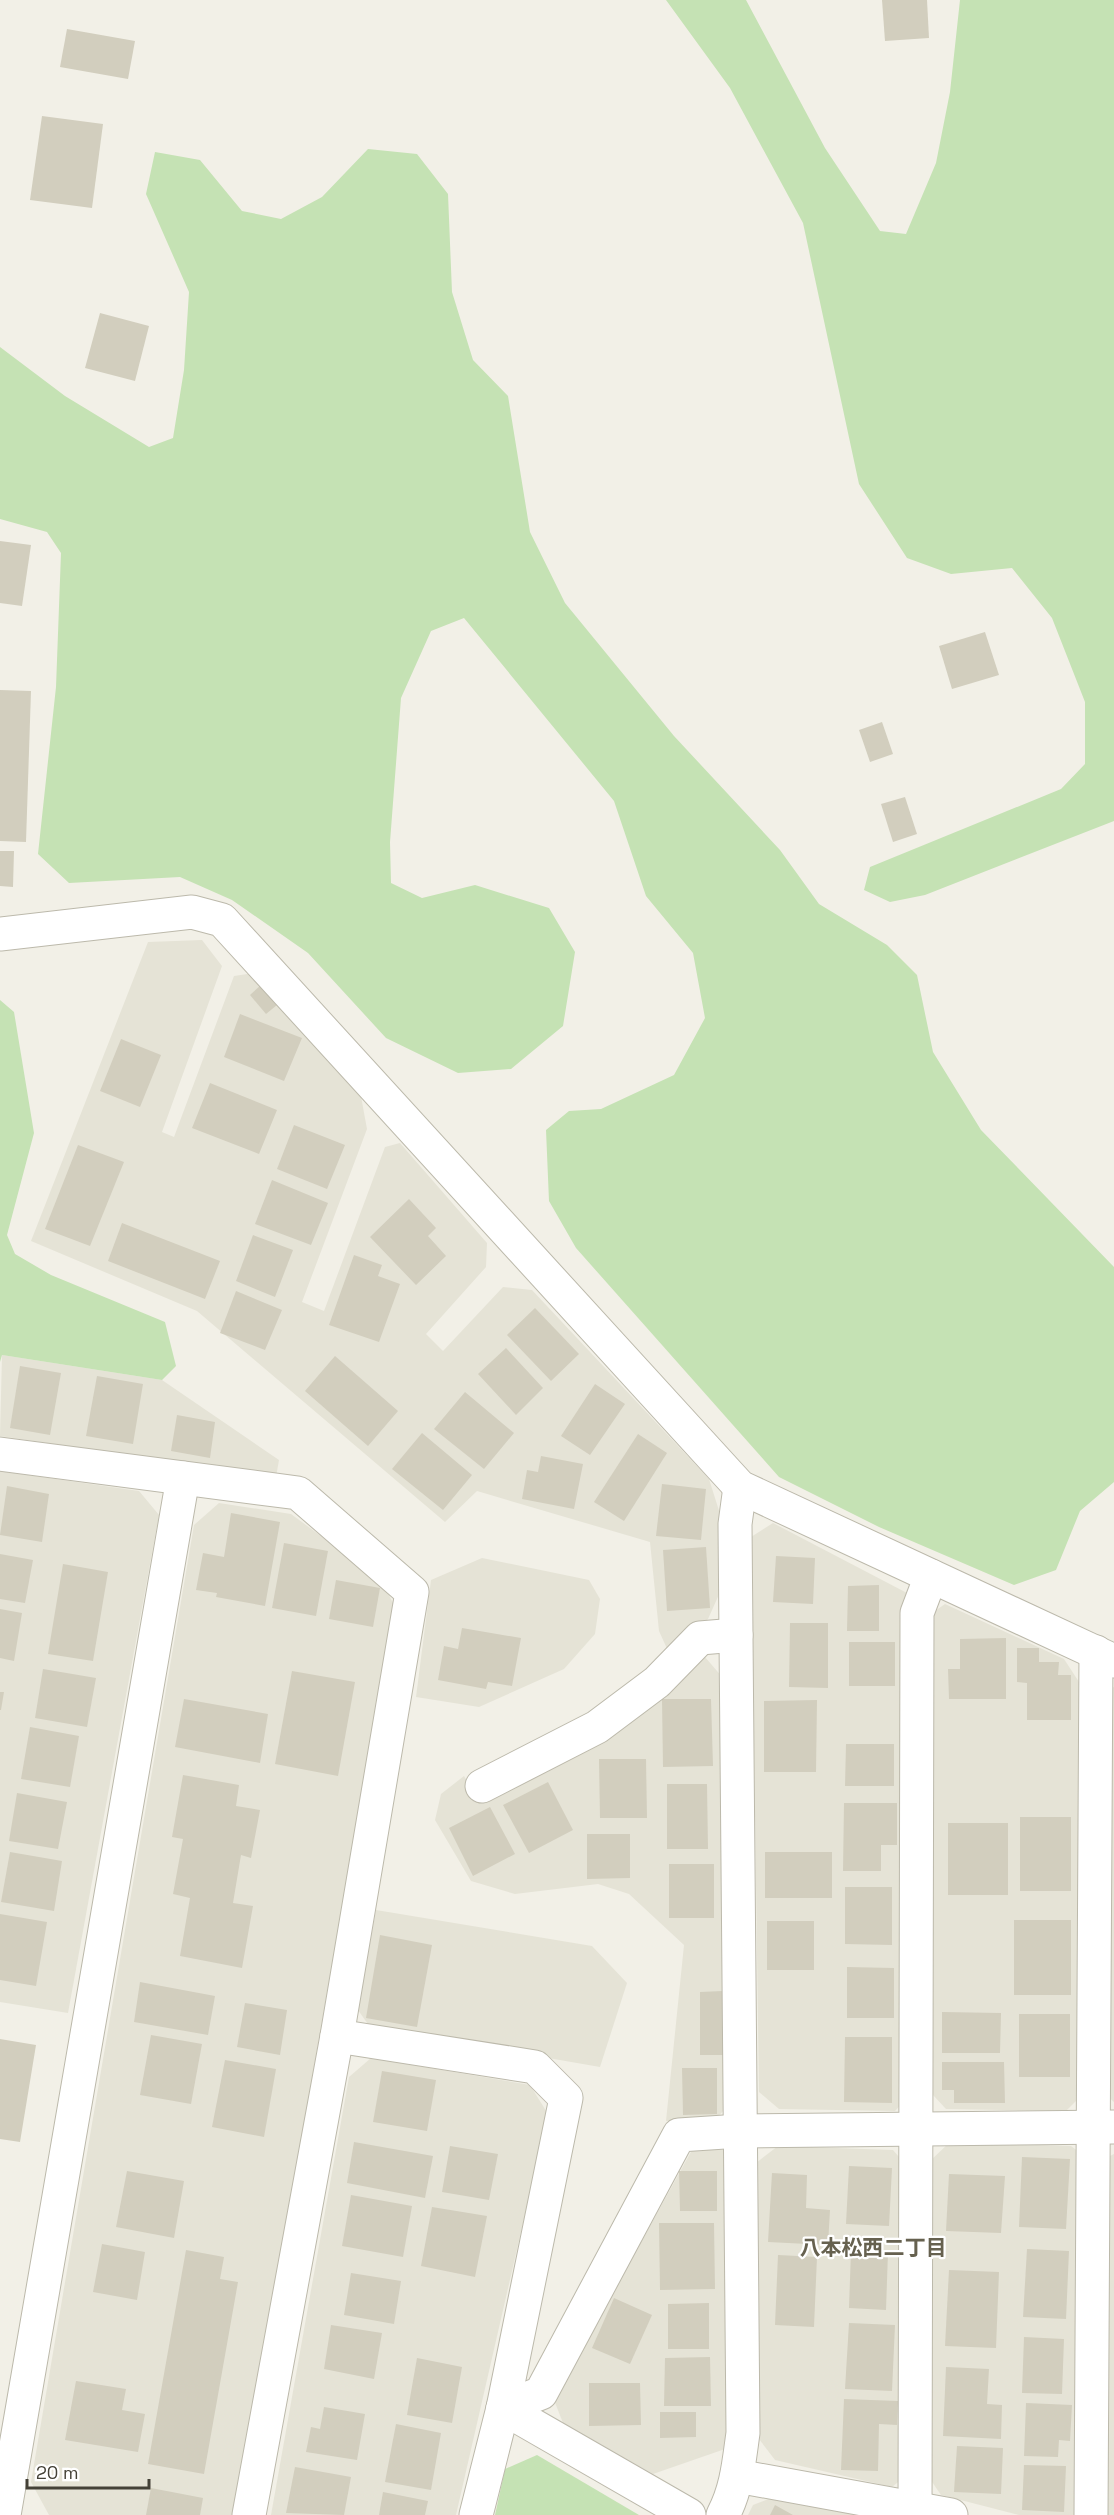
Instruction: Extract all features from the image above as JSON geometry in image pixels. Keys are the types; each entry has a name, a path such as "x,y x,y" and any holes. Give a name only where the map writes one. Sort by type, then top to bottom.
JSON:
{"street":[{"path":"0,934 192,912 222,920 740,1487 1105,1657 1103,2128 1090,2515"},
{"path":"0,1454 298,1493 412,1592 337,2037 249,2515"},
{"path":"4,2515 183,1478"},
{"path":"723,2515 730,2502 737,2476 743,2433 735,1524 740,1487"},
{"path":"915,2509 917,1613 931,1576"},
{"path":"482,1786 597,1727 657,1682 700,1638 736,1635"},
{"path":"337,2037 535,2067 566,2098 503,2408 476,2515"},
{"path":"503,2408 542,2393 679,2135 740,2131 1103,2128"},
{"path":"503,2408 689,2515"},
{"path":"737,2476 951,2515"}],"shaded area":[{"path":"202,940 222,966 162,1132 174,1137 234,976 254,973 360,1091 367,1129 302,1302 324,1311 385,1147 400,1143 487,1243 486,1267 426,1334 443,1351 503,1287 532,1290 709,1479 721,1517 721,1590 708,1619 669,1653 659,1631 650,1542 477,1491 445,1522 197,1311 31,1241 148,942"},
{"path":"2,1355 162,1380 279,1460 276,1477 0,1436"},
{"path":"0,1471 139,1491 159,1515 68,2013 0,2002"},
{"path":"219,1503 291,1514 382,1581 395,1607 235,2515 49,2515 31,2482 194,1525"},
{"path":"773,1523 907,1593 912,2093 895,2111 779,2109 759,2092 751,1537"},
{"path":"482,1558 589,1580 600,1599 595,1634 564,1669 479,1707 416,1697 431,1580"},
{"path":"945,1604 1064,1659 1081,1685 1083,2094 1066,2111 946,2109 933,2095 925,1618"},
{"path":"705,1657 723,1678 726,2108 712,2123 666,2121 684,1945 629,1894 598,1884 515,1894 471,1881 435,1820 441,1794 464,1776 479,1801 601,1741"},
{"path":"1114,1687 1114,2102 1103,2092 1100,1695"},
{"path":"376,1910 592,1946 627,1983 600,2067 370,2027 358,2010"},
{"path":"371,2058 530,2085 548,2114 456,2515 271,2515 349,2077"},
{"path":"950,2142 1071,2146 1083,2155 1083,2515 1019,2515 941,2495 928,2476 929,2162"},
{"path":"778,2146 893,2150 905,2164 908,2474 892,2487 775,2460 756,2435 756,2163"},
{"path":"692,2150 725,2150 729,2409 725,2449 653,2474 563,2423 554,2400"},
{"path":"1114,2154 1114,2515 1101,2515 1101,2223 1110,2156"},
{"path":"779,2495 866,2515 748,2515 753,2505"}],"green space":[{"path":"666,0 746,0 825,148 880,231 906,234 936,163 950,92 960,0 1114,0 1114,821 925,895 890,902 864,890 870,867 1061,789 1085,764 1085,702 1052,618 1012,568 951,574 907,558 859,484 803,223 730,88"},
{"path":"368,149 417,154 448,194 452,292 473,360 508,396 530,532 565,603 674,736 780,850 819,904 887,945 917,975 933,1052 981,1130 1114,1267 1114,1482 1080,1511 1056,1570 1014,1585 879,1527 779,1477 576,1248 549,1201 546,1130 569,1111 601,1109 674,1075 705,1018 693,953 646,896 614,801 464,618 431,631 401,698 390,842 391,883 422,898 475,885 549,908 575,952 563,1026 511,1069 458,1073 386,1038 308,953 232,900 180,877 69,883 38,854 56,687 61,553 47,532 0,519 0,347 65,396 149,447 173,438 184,370 189,292 146,194 155,152 200,160 242,211 281,219 322,197"},
{"path":"0,1000 14,1012 34,1133 7,1235 15,1254 51,1275 165,1322 176,1366 162,1380 2,1355 0,1362"},
{"path":"537,2455 639,2515 495,2515 505,2469"}],"building":[{"path":"882,0 927,0 929,38 885,41"},
{"path":"67,29 135,41 128,79 60,67"},
{"path":"42,116 103,124 92,208 30,200"},
{"path":"100,313 149,326 135,381 85,368"},
{"path":"0,541 31,545 22,606 0,603"},
{"path":"985,632 999,675 952,689 939,646"},
{"path":"0,690 31,691 26,842 0,841"},
{"path":"882,722 893,754 870,762 859,730"},
{"path":"905,797 917,834 893,842 881,804"},
{"path":"0,851 14,851 13,887 0,886"},
{"path":"261,985 277,1005 266,1014 250,995"},
{"path":"240,1014 302,1038 284,1081 224,1057"},
{"path":"121,1039 161,1055 140,1107 100,1091"},
{"path":"210,1083 277,1110 259,1154 192,1128"},
{"path":"294,1125 345,1145 327,1189 277,1169"},
{"path":"78,1145 124,1162 90,1246 45,1229"},
{"path":"272,1180 328,1203 311,1245 255,1224"},
{"path":"409,1199 436,1228 428,1236 446,1256 416,1285 370,1237"},
{"path":"122,1223 220,1261 205,1299 108,1261"},
{"path":"253,1235 293,1250 275,1297 236,1281"},
{"path":"354,1255 382,1265 378,1276 400,1284 379,1342 329,1325"},
{"path":"236,1291 282,1310 265,1350 220,1333"},
{"path":"535,1308 579,1354 551,1381 507,1335"},
{"path":"506,1348 543,1388 516,1415 478,1374"},
{"path":"335,1356 398,1411 368,1446 305,1391"},
{"path":"20,1366 61,1373 50,1435 10,1428"},
{"path":"97,1376 143,1384 133,1444 86,1436"},
{"path":"595,1384 625,1404 590,1455 561,1436"},
{"path":"465,1392 514,1433 484,1469 434,1429"},
{"path":"177,1415 215,1422 210,1458 171,1451"},
{"path":"422,1433 472,1475 443,1510 392,1469"},
{"path":"638,1434 667,1453 624,1521 594,1502"},
{"path":"541,1456 583,1464 574,1509 522,1499 527,1470 538,1472"},
{"path":"662,1484 706,1489 701,1540 656,1536"},
{"path":"7,1486 49,1494 42,1542 0,1535"},
{"path":"231,1513 280,1522 265,1606 216,1597 217,1593 196,1590 203,1553 224,1557"},
{"path":"284,1543 328,1551 316,1616 272,1608"},
{"path":"706,1547 710,1608 667,1611 663,1550"},
{"path":"0,1554 33,1560 25,1603 0,1599"},
{"path":"776,1556 815,1558 813,1604 773,1602"},
{"path":"63,1564 108,1572 93,1661 48,1654"},
{"path":"336,1580 380,1588 373,1627 329,1619"},
{"path":"879,1585 879,1631 847,1631 848,1586"},
{"path":"0,1609 22,1613 14,1661 0,1658"},
{"path":"790,1623 828,1623 828,1688 789,1687"},
{"path":"462,1628 521,1638 512,1686 488,1682 486,1689 438,1680 444,1646 458,1649"},
{"path":"1006,1638 1006,1699 949,1699 948,1669 960,1669 960,1639"},
{"path":"849,1642 895,1642 895,1686 849,1686"},
{"path":"1017,1648 1039,1648 1039,1662 1059,1662 1058,1675 1071,1675 1071,1720 1027,1720 1027,1683 1017,1682"},
{"path":"43,1669 96,1678 87,1727 35,1718"},
{"path":"292,1671 355,1682 338,1776 275,1764"},
{"path":"0,1692 4,1692 1,1710 0,1710"},
{"path":"184,1699 268,1714 260,1763 175,1747"},
{"path":"662,1699 711,1699 713,1766 663,1767"},
{"path":"817,1700 816,1772 764,1772 764,1701"},
{"path":"30,1727 79,1736 70,1787 21,1779"},
{"path":"846,1744 894,1744 894,1786 845,1786"},
{"path":"599,1759 646,1759 647,1818 600,1818"},
{"path":"183,1775 239,1785 236,1806 260,1810 251,1858 241,1855 233,1903 253,1906 242,1968 180,1956 190,1898 173,1894 183,1839 172,1837"},
{"path":"548,1782 573,1830 529,1853 503,1805"},
{"path":"667,1784 707,1784 708,1849 667,1849"},
{"path":"17,1793 67,1802 58,1849 9,1841"},
{"path":"844,1803 897,1803 897,1845 881,1845 881,1871 843,1871"},
{"path":"490,1807 515,1854 473,1876 449,1828"},
{"path":"1020,1817 1071,1817 1071,1891 1020,1891"},
{"path":"948,1823 1008,1823 1008,1895 948,1895"},
{"path":"587,1834 630,1834 630,1878 587,1879"},
{"path":"10,1852 62,1861 54,1911 1,1902"},
{"path":"765,1852 832,1852 832,1898 765,1898"},
{"path":"669,1864 714,1864 714,1918 669,1918"},
{"path":"845,1887 892,1887 892,1945 845,1944"},
{"path":"0,1914 47,1922 36,1986 0,1980"},
{"path":"1014,1920 1071,1920 1071,1995 1014,1995"},
{"path":"767,1921 814,1921 814,1970 767,1970"},
{"path":"380,1935 432,1945 417,2027 366,2018"},
{"path":"847,1967 894,1968 894,2018 847,2018"},
{"path":"140,1982 215,1996 208,2035 134,2022"},
{"path":"723,1991 723,2055 700,2055 700,1992"},
{"path":"245,2003 287,2010 280,2055 237,2047"},
{"path":"942,2012 1001,2013 1000,2053 942,2053"},
{"path":"1019,2014 1070,2014 1070,2077 1019,2077"},
{"path":"151,2035 202,2044 191,2104 140,2095"},
{"path":"845,2037 892,2037 892,2103 844,2102"},
{"path":"0,2039 36,2045 20,2142 0,2139"},
{"path":"225,2060 276,2069 264,2137 212,2127"},
{"path":"942,2062 1004,2062 1005,2103 954,2103 954,2090 942,2090"},
{"path":"682,2068 717,2068 717,2114 683,2115"},
{"path":"382,2071 436,2080 427,2131 373,2122"},
{"path":"354,2142 433,2156 425,2198 347,2183"},
{"path":"450,2146 498,2154 489,2200 442,2192"},
{"path":"1022,2157 1070,2159 1066,2229 1019,2227"},
{"path":"849,2166 892,2168 889,2226 846,2224"},
{"path":"127,2171 184,2181 174,2238 116,2227"},
{"path":"679,2171 717,2171 717,2211 680,2211"},
{"path":"772,2173 807,2175 806,2208 830,2210 828,2245 768,2242"},
{"path":"949,2174 1005,2176 1001,2233 946,2231"},
{"path":"351,2195 412,2206 403,2257 342,2246"},
{"path":"432,2207 487,2216 475,2277 421,2266"},
{"path":"659,2223 714,2223 715,2289 660,2290"},
{"path":"102,2244 145,2252 137,2300 93,2292"},
{"path":"1027,2249 1069,2251 1066,2319 1023,2317"},
{"path":"186,2250 224,2257 220,2279 238,2282 204,2474 148,2464"},
{"path":"851,2251 888,2252 886,2310 849,2308"},
{"path":"778,2255 817,2257 814,2327 775,2325"},
{"path":"949,2270 999,2272 996,2348 945,2346"},
{"path":"351,2273 401,2281 394,2324 344,2315"},
{"path":"614,2298 652,2315 630,2364 592,2348"},
{"path":"709,2303 709,2349 668,2349 668,2304"},
{"path":"849,2323 895,2325 892,2391 845,2389"},
{"path":"331,2325 382,2333 374,2379 324,2369"},
{"path":"1024,2337 1064,2339 1062,2394 1022,2393"},
{"path":"710,2357 711,2406 664,2406 665,2358"},
{"path":"417,2358 462,2367 452,2423 407,2415"},
{"path":"946,2367 989,2369 987,2404 1002,2405 1001,2439 943,2436"},
{"path":"76,2381 126,2389 122,2410 145,2414 138,2452 65,2440"},
{"path":"589,2383 640,2383 641,2425 589,2426"},
{"path":"844,2399 898,2401 897,2425 879,2424 878,2471 841,2470"},
{"path":"1026,2403 1072,2405 1070,2441 1059,2440 1058,2457 1024,2456"},
{"path":"324,2407 365,2414 357,2460 306,2452 311,2427 320,2429"},
{"path":"660,2412 696,2412 696,2437 660,2438"},
{"path":"396,2424 441,2433 431,2490 385,2482"},
{"path":"957,2446 1003,2448 1001,2494 954,2492"},
{"path":"1024,2465 1066,2466 1064,2512 1022,2510"},
{"path":"295,2467 351,2477 344,2515 286,2513"},
{"path":"151,2488 203,2498 200,2515 146,2515"},
{"path":"383,2492 428,2501 425,2515 379,2515"},
{"path":"775,2505 793,2515 770,2515"}],"district":[{"name":"八本松西二丁目","path":"873,2248"}]}
